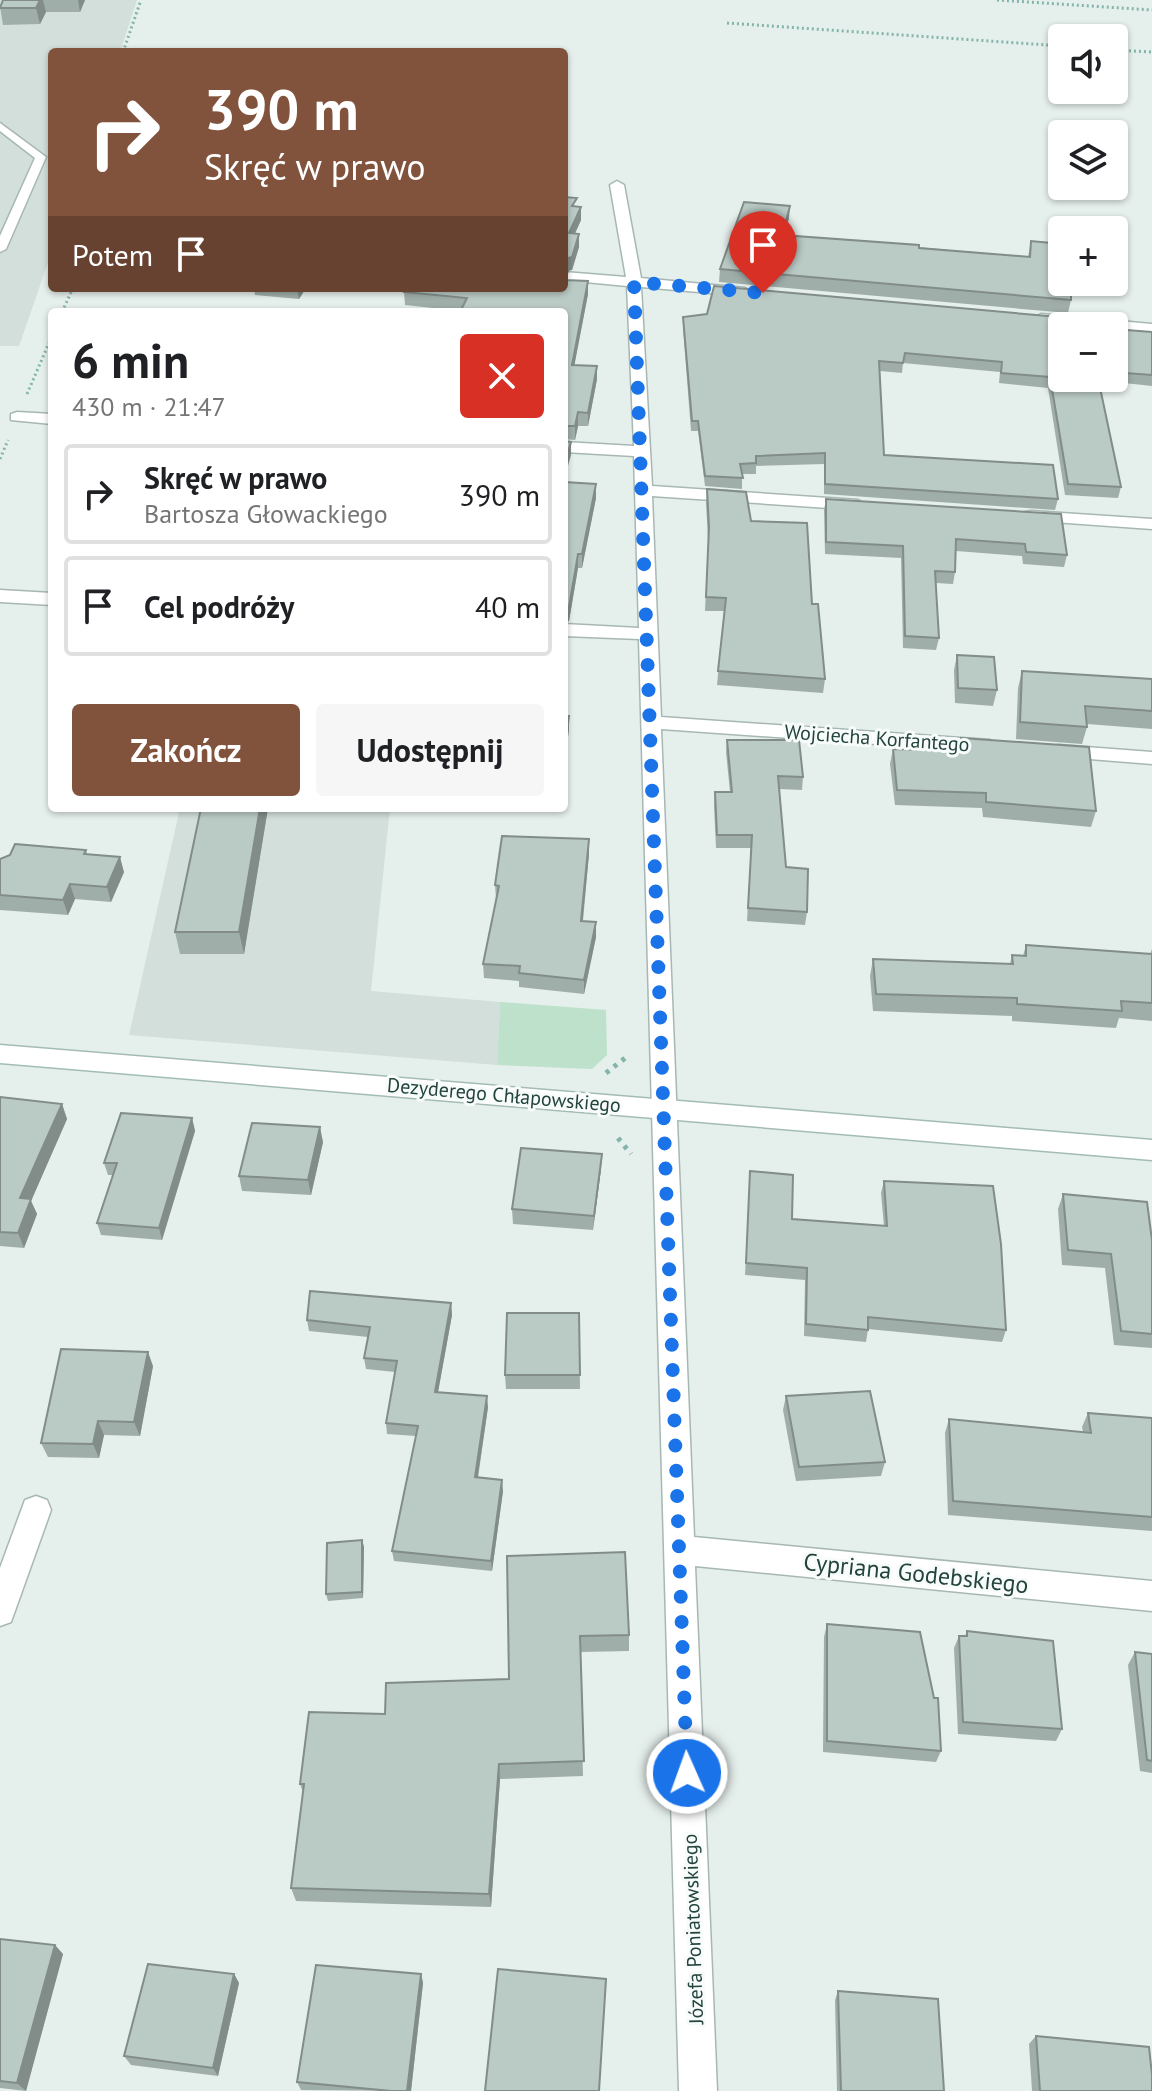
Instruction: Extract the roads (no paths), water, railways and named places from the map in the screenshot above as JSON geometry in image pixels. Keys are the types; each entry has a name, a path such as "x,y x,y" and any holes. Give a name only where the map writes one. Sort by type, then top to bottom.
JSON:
{"street":[{"name":"Józefa Poniatowskiego","path":"617,185 634,282 642,452 698,2091"},
{"path":"568,276 763,293"},
{"path":"1018,316 1152,328"},
{"path":"17,417 48,419"},
{"path":"568,447 642,452"},
{"path":"641,490 881,506"},
{"path":"1009,515 1152,524"},
{"path":"0,596 48,599"},
{"path":"568,630 648,634"},
{"name":"Wojciecha Korfantego","path":"650,722 1013,748"},
{"path":"1044,750 1152,758"},
{"name":"Dezyderego Chłapowskiego","path":"0,1054 1152,1150"},
{"path":"0,1611 36,1510"},
{"name":"Cypriana Godebskiego","path":"680,1550 1152,1596"}],"lane":[{"path":"0,126 41,157 0,249"}]}
